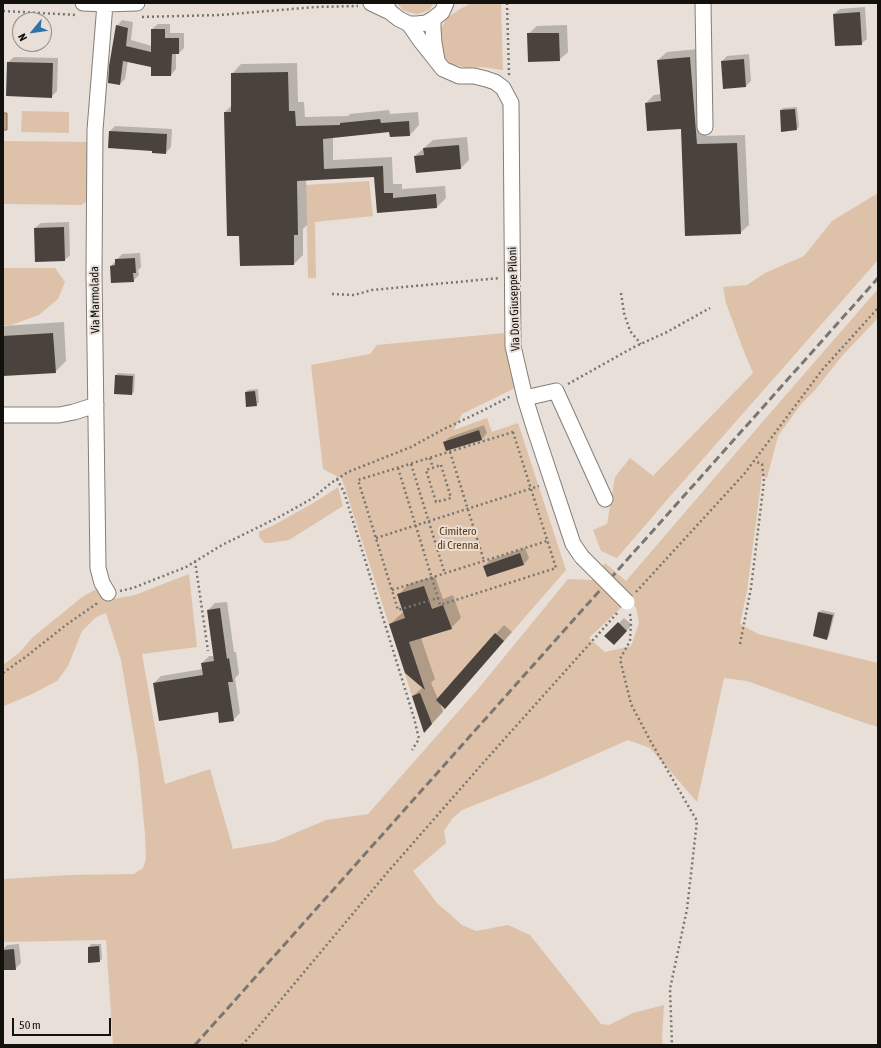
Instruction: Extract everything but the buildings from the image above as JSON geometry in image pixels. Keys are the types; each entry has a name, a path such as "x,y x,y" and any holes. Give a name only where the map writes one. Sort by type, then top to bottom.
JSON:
{"street":[{"path":"365,5 388,8 399,19 409,24 417,24 426,23 434,19 442,12 446,3"},
{"path":"703,3 705,127"},
{"path":"99,5 138,10"},
{"name":"Via Marmolada","path":"99,5 95,130 94,274 98,568 102,583 108,593"},
{"path":"434,19 434,43 438,63"},
{"path":"409,24 443,69 459,76 474,76 486,79 503,88"},
{"name":"Via Don Giuseppe Piloni","path":"503,88 511,103 513,346 524,395 573,544 582,557 627,602"},
{"path":"524,395 556,391 605,499"},
{"path":"3,415 59,415 96,405"}],"path":[{"path":"503,88 510,74 507,3"},
{"path":"3,11 99,5"},
{"path":"138,10 220,15 316,7 365,5"},
{"path":"332,294 354,294 372,290 512,276"},
{"path":"621,294 624,313 630,331 641,344"},
{"path":"556,391 710,308"},
{"path":"242,1045 386,874 627,602 745,473 822,370 878,308"},
{"path":"3,673 66,625 105,598 108,593 133,588 186,566 222,545 281,516 313,498 348,472 411,447 444,428 482,411 509,396 524,395"},
{"path":"398,468 416,525 432,578 438,598 440,605 556,568 513,432 358,480 398,610 438,598"},
{"path":"450,452 484,561"},
{"path":"430,458 433,468"},
{"path":"740,644 751,588 764,481 762,464 754,461"},
{"path":"410,464 445,574"},
{"path":"441,466 451,498 436,502 426,470 433,468 441,466"},
{"path":"337,479 344,492 414,718 419,739 412,750"},
{"path":"376,538 552,482"},
{"path":"392,590 547,541"},
{"path":"196,561 208,650"},
{"path":"627,602 631,622 630,641 620,659 631,704 697,821 687,909 670,989 672,1045"}],"green space":[{"path":"397,3 434,3 429,10 417,14 403,10"},
{"path":"472,3 501,3 503,70 482,67 468,68 450,64 441,53 440,30 447,18"},
{"path":"22,111 69,112 69,133 21,132"},
{"path":"3,141 88,142 86,202 81,205 3,204"},
{"path":"369,181 373,216 315,222 316,278 308,278 306,185"},
{"path":"878,193 878,260 617,558 601,551 593,530 607,524 615,477 630,458 653,476 753,373 726,303 723,287 747,285 765,273 804,256 832,221"},
{"path":"3,268 55,268 65,282 58,299 39,315 11,325 3,325"},
{"path":"878,289 878,318 842,356 815,390 802,403 778,436 767,478 762,476 747,591 740,624 758,634 878,663 878,727 747,681 724,678 697,802 650,748 628,740 540,779 462,810 452,819 444,831 446,843 413,871 437,903 462,925 476,931 508,925 530,935 601,1024 609,1025 633,1013 664,1005 663,1045 113,1045 106,940 3,942 3,879 70,875 134,874 143,868 146,859 138,760 121,660 106,613 96,617 82,631 68,666 57,681 4,706 3,709 3,665 20,652 33,637 81,598 96,589 104,601 135,595 189,574 197,647 142,654 165,784 210,769 233,849 274,842 326,820 368,814 478,689 568,579 592,580 605,563 626,581","holes":["630,599 636,608 639,623 631,646 605,652 589,638"]},
{"name":"Cimitero di Crenna","path":"504,333 515,388 462,414 454,430 487,418 492,432 518,423 566,570 424,733 342,479 323,469 311,365 370,354 377,345"},
{"path":"338,487 343,506 289,540 265,543 259,537 259,532 315,502"}],"shaded area":[{"path":"3,113 7,113 7,130 3,130"}],"railway":[{"path":"195,1045 878,278"}]}
